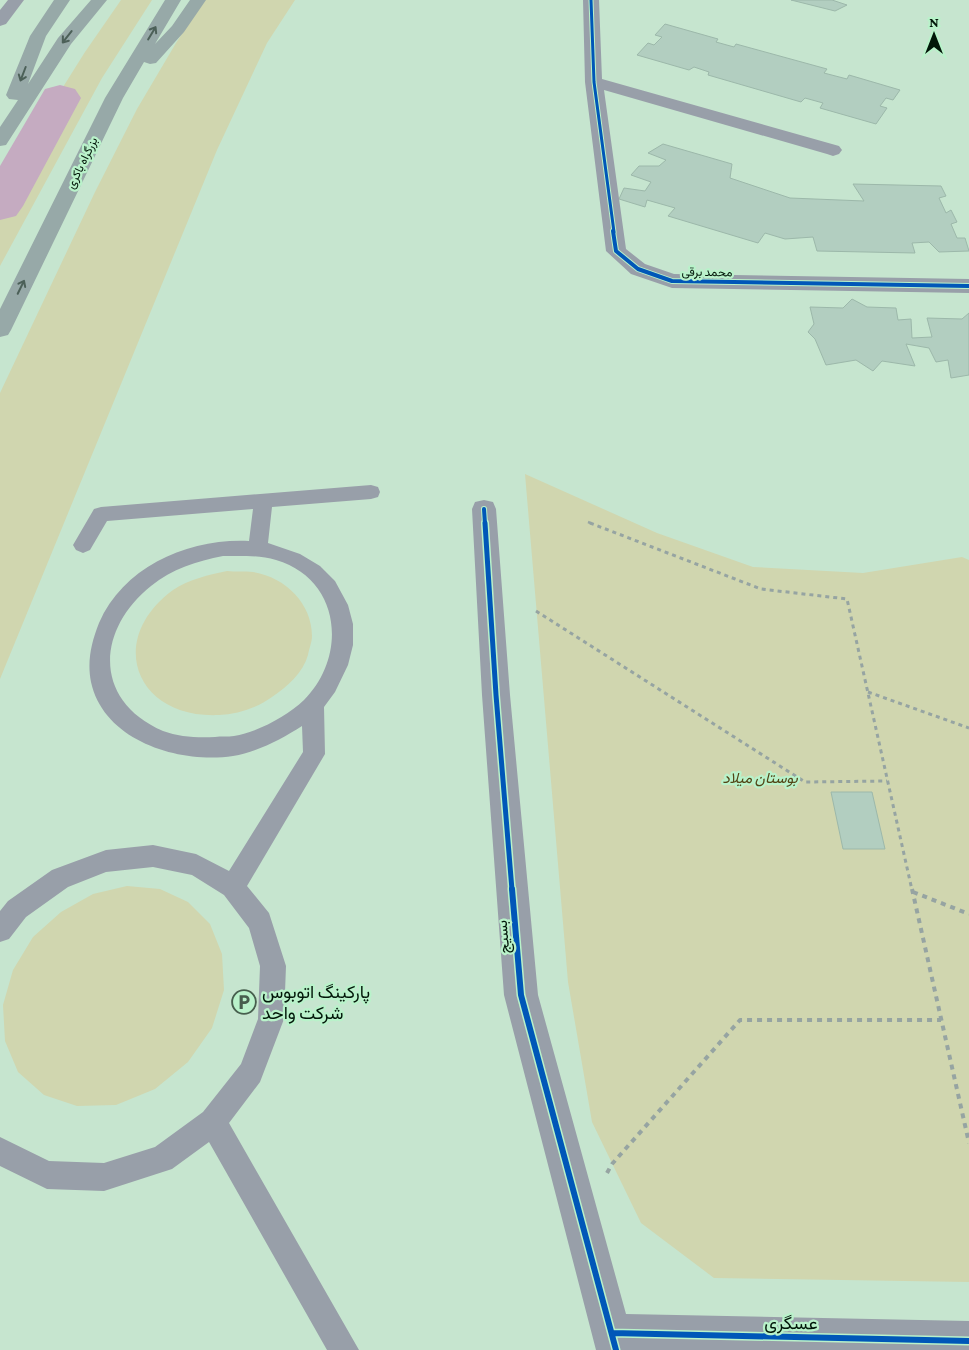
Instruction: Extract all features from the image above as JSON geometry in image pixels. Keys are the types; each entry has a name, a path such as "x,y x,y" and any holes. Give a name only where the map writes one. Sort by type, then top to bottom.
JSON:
{"highway":[{"path":"0,134 38,36 62,0"},
{"path":"0,141 64,41 98,0"},
{"name":"بزرگراه باکری","path":"0,330 114,98 173,0"},
{"path":"114,98 178,29 198,0"}],"street":[{"name":"محمد برقی","path":"591,0 594,82 616,251 638,269 672,281 969,286"},
{"path":"0,22 10,2"},
{"path":"594,82 833,150"},
{"name":"بسیج","path":"484,509 496,695 521,995 614,1342"},
{"name":"عسگری","path":"614,1342 969,1341"}],"lane":[{"path":"83,545 102,514 372,492"},
{"path":"258,548 263,501"},
{"path":"222,548 258,548 293,558 321,578 340,606 345,638 336,672 313,704 277,730 235,746 191,748 150,737 120,715 102,684 100,653 108,623 128,595 155,572 187,556 222,548"},
{"path":"233,887 314,754 313,704"},
{"path":"0,930 17,909 60,878 106,860 153,856 196,865 233,887 260,922 273,966 271,1019 251,1073 213,1122 162,1160 104,1177 47,1174 0,1151"},
{"path":"213,1122 344,1350"}],"path":[{"path":"588,522 761,589 847,600 969,1143"},
{"path":"536,611 805,782 887,781"},
{"path":"868,692 969,728"},
{"path":"913,892 969,914"},
{"path":"604,1180 612,1164 740,1020 941,1020"}],"green space":[{"path":"121,0 152,0 102,78 0,266 0,192 85,52"},
{"path":"204,0 295,0 267,43 217,150 0,679 0,393 95,192 137,109"},
{"name":"بوستان میلاد","path":"525,474 657,533 753,567 863,573 962,557 969,560 969,1282 714,1278 641,1223 592,1122 568,982"},
{"path":"227,571 253,572 265,575 276,579 294,594 302,603 311,624 312,638 308,655 306,662 294,679 278,693 260,704 240,712 219,715 190,713 167,704 150,690 139,673 136,653 140,631 152,610 173,590 192,580"},
{"path":"127,886 160,889 188,902 210,924 222,954 224,990 212,1028 188,1062 155,1089 116,1105 77,1106 44,1095 18,1072 5,1041 3,1005 13,970 33,937 61,912 93,894"}],"building":[{"path":"791,0 832,0 847,5 835,11"},
{"path":"665,24 718,39 716,42 734,47 736,44 827,69 824,73 847,79 849,75 900,90 893,100 886,98 880,106 887,108 876,124 820,108 823,103 805,98 801,102 708,75 709,72 694,67 689,70 637,55 648,43 654,45 662,37 655,35"},
{"path":"663,144 732,164 730,178 790,198 864,201 853,184 941,186 946,196 939,198 946,213 951,210 957,222 951,224 957,238 965,238 969,251 939,252 929,242 912,243 915,253 817,251 813,237 785,239 765,233 758,243 668,216 675,208 647,200 645,207 619,199 624,188 645,191 651,182 631,175 639,166 659,166 666,160 648,153"},
{"path":"852,299 867,307 896,308 898,320 911,319 912,338 932,337 927,318 962,319 969,313 969,375 951,378 948,360 936,362 929,348 906,344 915,366 882,361 873,371 856,360 826,365 815,339 808,332 814,324 810,307 843,308"},
{"path":"831,792 872,792 885,849 843,849"}],"waterway":[{"path":"0,206 60,98"}],"cycle path":[{"path":"591,0 594,82 616,251 638,269 672,281 969,286"},
{"path":"484,509 496,695 521,995 616,1350"},
{"path":"612,1333 969,1341"}],"place":[{"name":"پارکینگ اتوبوس شرکت واحد","path":"244,1002"}]}
